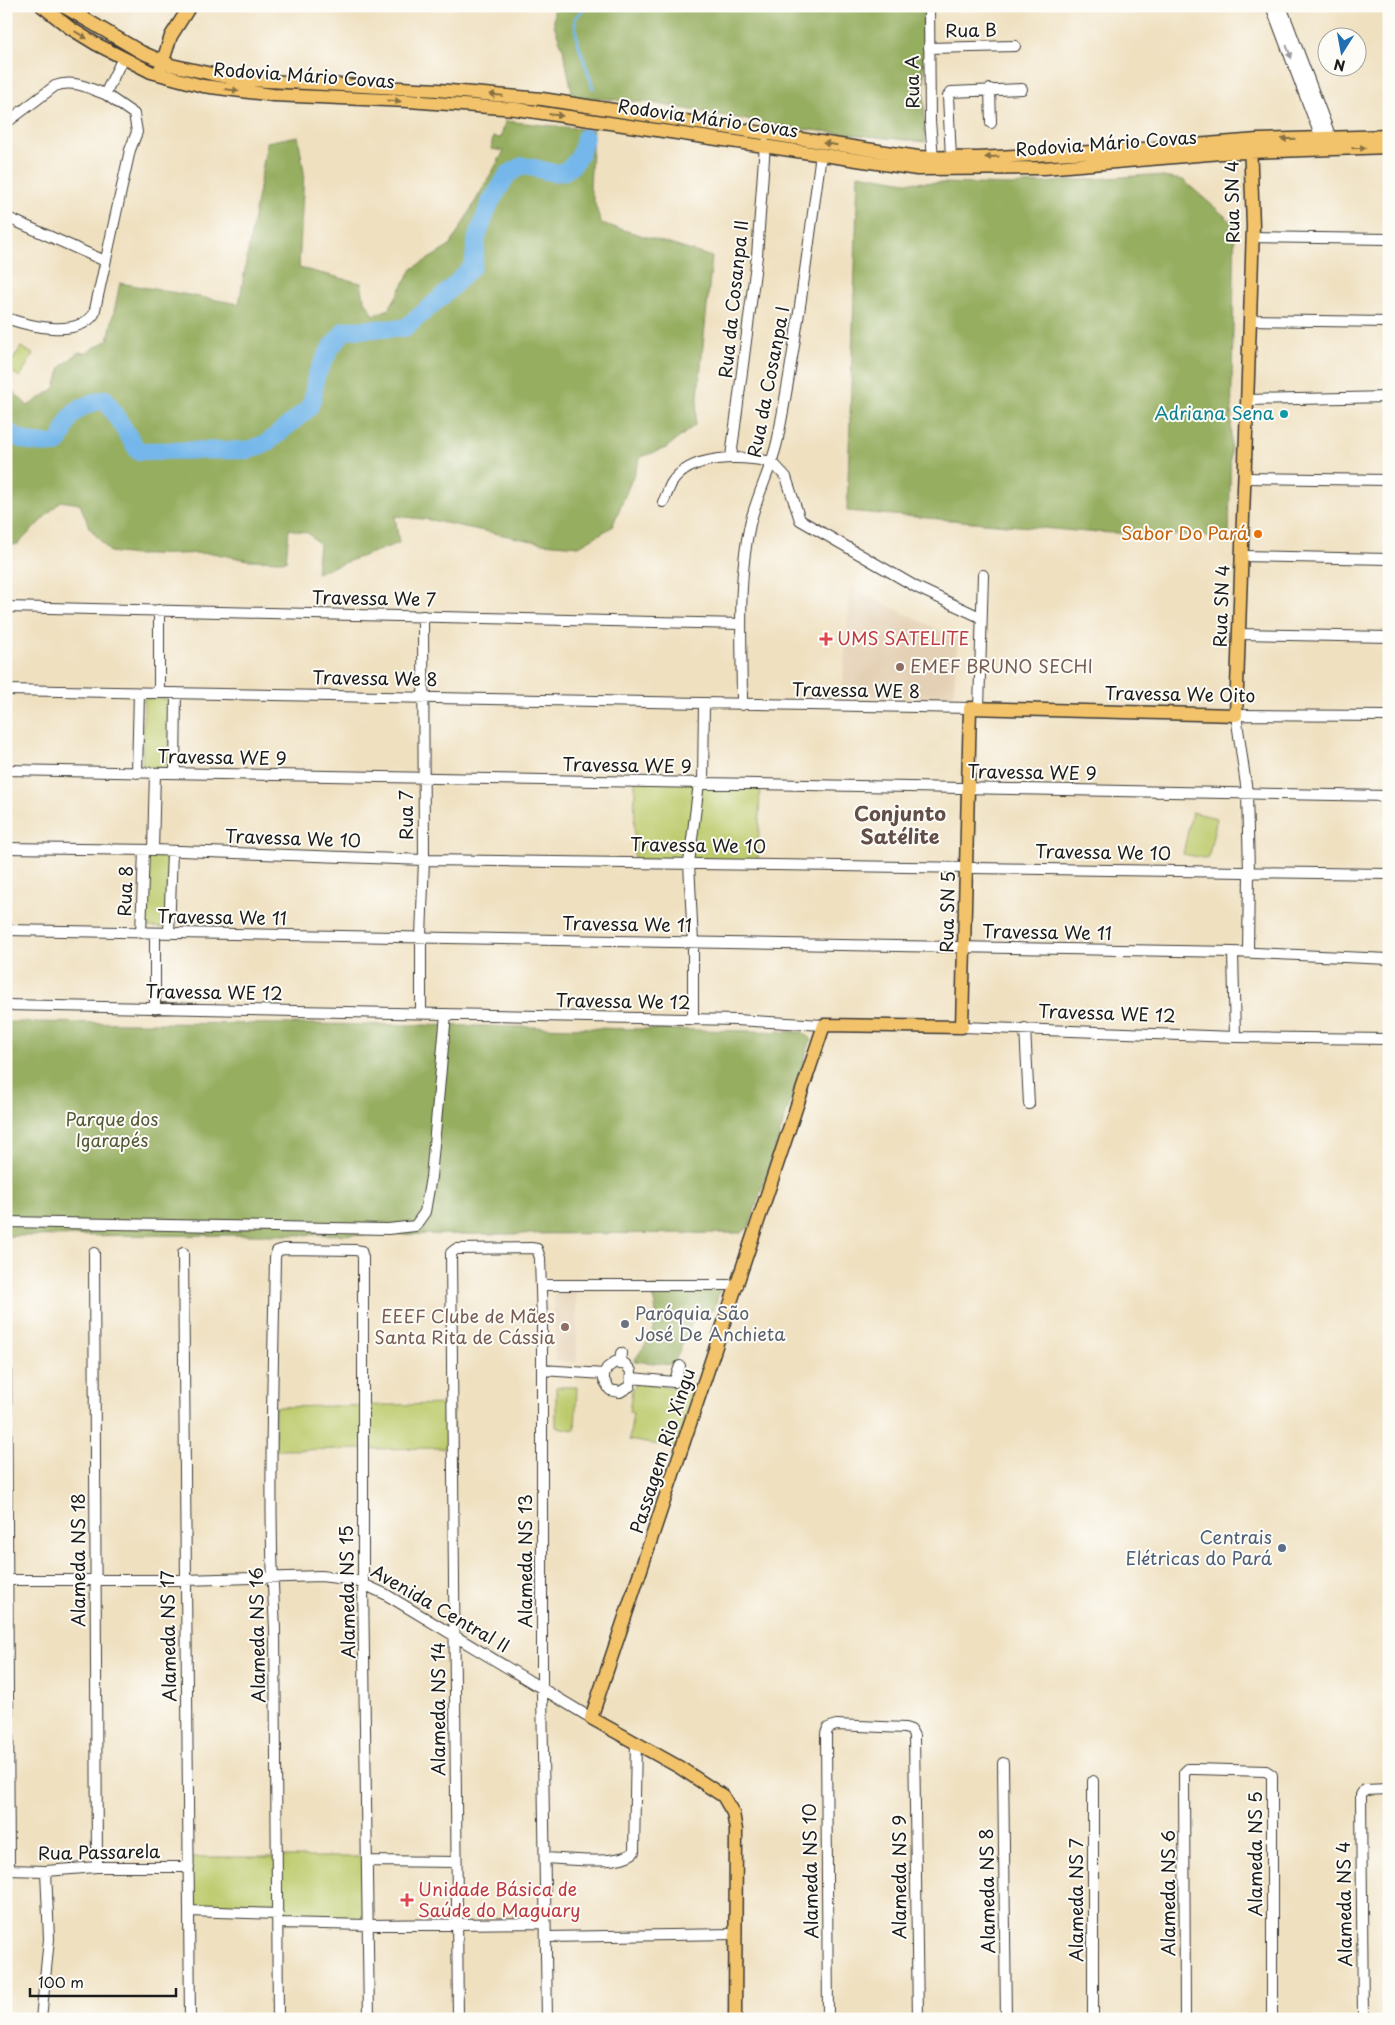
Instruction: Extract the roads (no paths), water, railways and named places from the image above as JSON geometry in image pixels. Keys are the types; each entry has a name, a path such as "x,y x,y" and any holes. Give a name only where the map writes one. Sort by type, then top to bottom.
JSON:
{"main road":[{"name":"Rodovia Mário Covas","path":"42,6 70,28 123,58 160,68 246,80 438,90 542,99 933,158 1250,146 1389,147"},
{"name":"Rodovia Mário Covas","path":"63,6 186,83 250,93 516,109 932,170 1044,168 1326,138 1389,136"},
{"path":"160,68 171,36 190,6"},
{"name":"Rua SN 4","path":"1236,715 1246,478 1250,320 1252,237 1250,146"},
{"name":"Travessa We Oito","path":"974,708 1236,715"},
{"name":"Rua SN 5","path":"962,1027 968,789 974,708"},
{"name":"Travessa WE 12","path":"824,1025 962,1027"},
{"name":"Passagem Rio Xingu","path":"591,1718 824,1025"},
{"name":"Avenida Central II","path":"591,1718 636,1742 708,1786 728,1802 736,1823 734,1934"},
{"path":"734,1934 735,2019"}],"street":[{"name":"Rua A","path":"929,6 930,121 933,158"},
{"path":"1271,6 1282,23 1326,138"},
{"path":"1281,6 1282,23"},
{"name":"Rua B","path":"929,48 1015,46"},
{"path":"105,94 123,58"},
{"path":"6,123 55,86 69,82 105,94 130,109 137,123 137,132 130,150 94,314 84,323 52,329 28,326 6,318"},
{"path":"990,89 991,124"},
{"path":"951,158 948,96 951,92 1022,89"},
{"name":"Rua da Cosanpa II","path":"731,457 757,256 765,144"},
{"name":"Rua da Cosanpa I","path":"742,705 741,624 745,558 750,524 762,484 772,462 795,339 821,154"},
{"path":"6,217 105,261"},
{"path":"1252,237 1389,239"},
{"path":"1250,320 1389,322"},
{"path":"1248,400 1389,397"},
{"path":"664,502 672,483 689,467 731,457 772,462 786,477 800,520 918,588 980,617"},
{"path":"1246,478 1389,480"},
{"path":"1242,556 1389,559"},
{"path":"974,708 983,574"},
{"name":"Travessa We 7","path":"6,607 741,624"},
{"path":"159,610 159,693"},
{"name":"Rua 7","path":"421,1013 421,936 424,860 423,616"},
{"path":"1239,634 1389,637"},
{"name":"Travessa We 8","path":"6,690 424,696 742,705"},
{"path":"137,772 139,693"},
{"path":"175,773 176,693"},
{"path":"693,1020 693,942 689,863 701,783 704,704"},
{"name":"Travessa WE 8","path":"742,705 974,708"},
{"name":"Travessa We Oito","path":"1236,715 1389,716"},
{"name":"Rua SN 4","path":"1236,715 1247,792 1248,952"},
{"name":"Travessa WE 9","path":"6,770 1389,796"},
{"name":"Rua 8","path":"141,933 155,773"},
{"name":"Travessa We 10","path":"6,848 148,850 424,860 1389,874"},
{"path":"170,933 172,851"},
{"name":"Travessa We 11","path":"6,930 1248,952 1389,958"},
{"name":"Rua 8","path":"154,1009 155,933"},
{"path":"1233,952 1235,1037"},
{"name":"Travessa WE 12","path":"6,1005 421,1013"},
{"name":"Travessa We 12","path":"421,1013 824,1025"},
{"path":"6,1222 388,1229 415,1226 425,1212 432,1177 446,1014"},
{"name":"Travessa WE 12","path":"962,1027 1235,1037 1389,1039"},
{"path":"1025,1028 1028,1104"},
{"name":"Alameda NS 13","path":"452,1250 535,1248 540,1258 542,1689 547,2019"},
{"name":"Alameda NS 15","path":"277,1251 355,1250 363,1254 363,1583 369,2019"},
{"name":"Alameda NS 14","path":"452,1250 458,2019"},
{"name":"Alameda NS 16","path":"277,1251 274,1257 272,1578 275,1629 278,2019"},
{"name":"Alameda NS 18","path":"94,1253 98,1867"},
{"name":"Alameda NS 17","path":"183,1253 184,1580 190,2019"},
{"path":"541,1285 738,1284"},
{"path":"6,1354 8,1453 6,1580 8,1870"},
{"path":"621,1358 632,1378 630,1386 620,1392 610,1390 606,1385 604,1374 607,1368 621,1358"},
{"path":"632,1378 674,1382 680,1366"},
{"path":"542,1370 604,1374"},
{"name":"Avenida Central II","path":"6,1580 184,1580 340,1577 363,1583 591,1718"},
{"name":"Alameda NS 9","path":"832,1726 905,1728 912,1730 914,1736 918,2019"},
{"name":"Alameda NS 10","path":"828,2019 826,1734 828,1728 832,1726"},
{"path":"545,1858 610,1860 626,1857 634,1852 636,1742"},
{"name":"Alameda NS 8","path":"1004,1763 1006,2019"},
{"name":"Alameda NS 6","path":"1185,2019 1184,1773 1188,1769"},
{"name":"Alameda NS 5","path":"1188,1769 1266,1771 1272,1775 1272,2019"},
{"name":"Alameda NS 7","path":"1092,1781 1093,2019"},
{"name":"Alameda NS 4","path":"1363,2019 1361,1795 1364,1790 1389,1789"},
{"path":"368,1861 456,1862"},
{"name":"Rua Passarela","path":"8,1870 46,1871 98,1867 189,1867"},
{"path":"41,2019 49,1939 46,1871"},
{"path":"189,1911 369,1925 545,1923"},
{"path":"546,1937 734,1934"}],"waterway":[{"path":"591,6 584,9 575,18 575,27 593,88"},
{"path":"6,429 23,440 57,444 72,415 82,408 105,399 138,451 249,450 267,443 309,408 313,397 316,376 330,349 345,330 405,328 445,294 473,266 477,237 490,203 508,174 522,166 557,173 564,171 570,168 578,157 585,137"}],"place":[{"name":"Adriana Sena","path":"1284,414"},
{"name":"Sabor Do Pará","path":"1258,534"},
{"name":"UMS SATELITE","path":"826,639"},
{"name":"EMEF BRUNO SECHI","path":"900,667"},
{"name":"Paróquia São José De Anchieta","path":"625,1324"},
{"name":"EEEF Clube de Mães Santa Rita de Cássia","path":"565,1327"},
{"name":"Centrais Elétricas do Pará","path":"1282,1548"},
{"name":"Unidade Básica de Saúde do Maguary","path":"407,1900"}],"district":[{"name":"Conjunto Satélite","path":"900,826"}],"park label":[{"name":"Parque dos Igarapés","path":"112,1130"}]}
